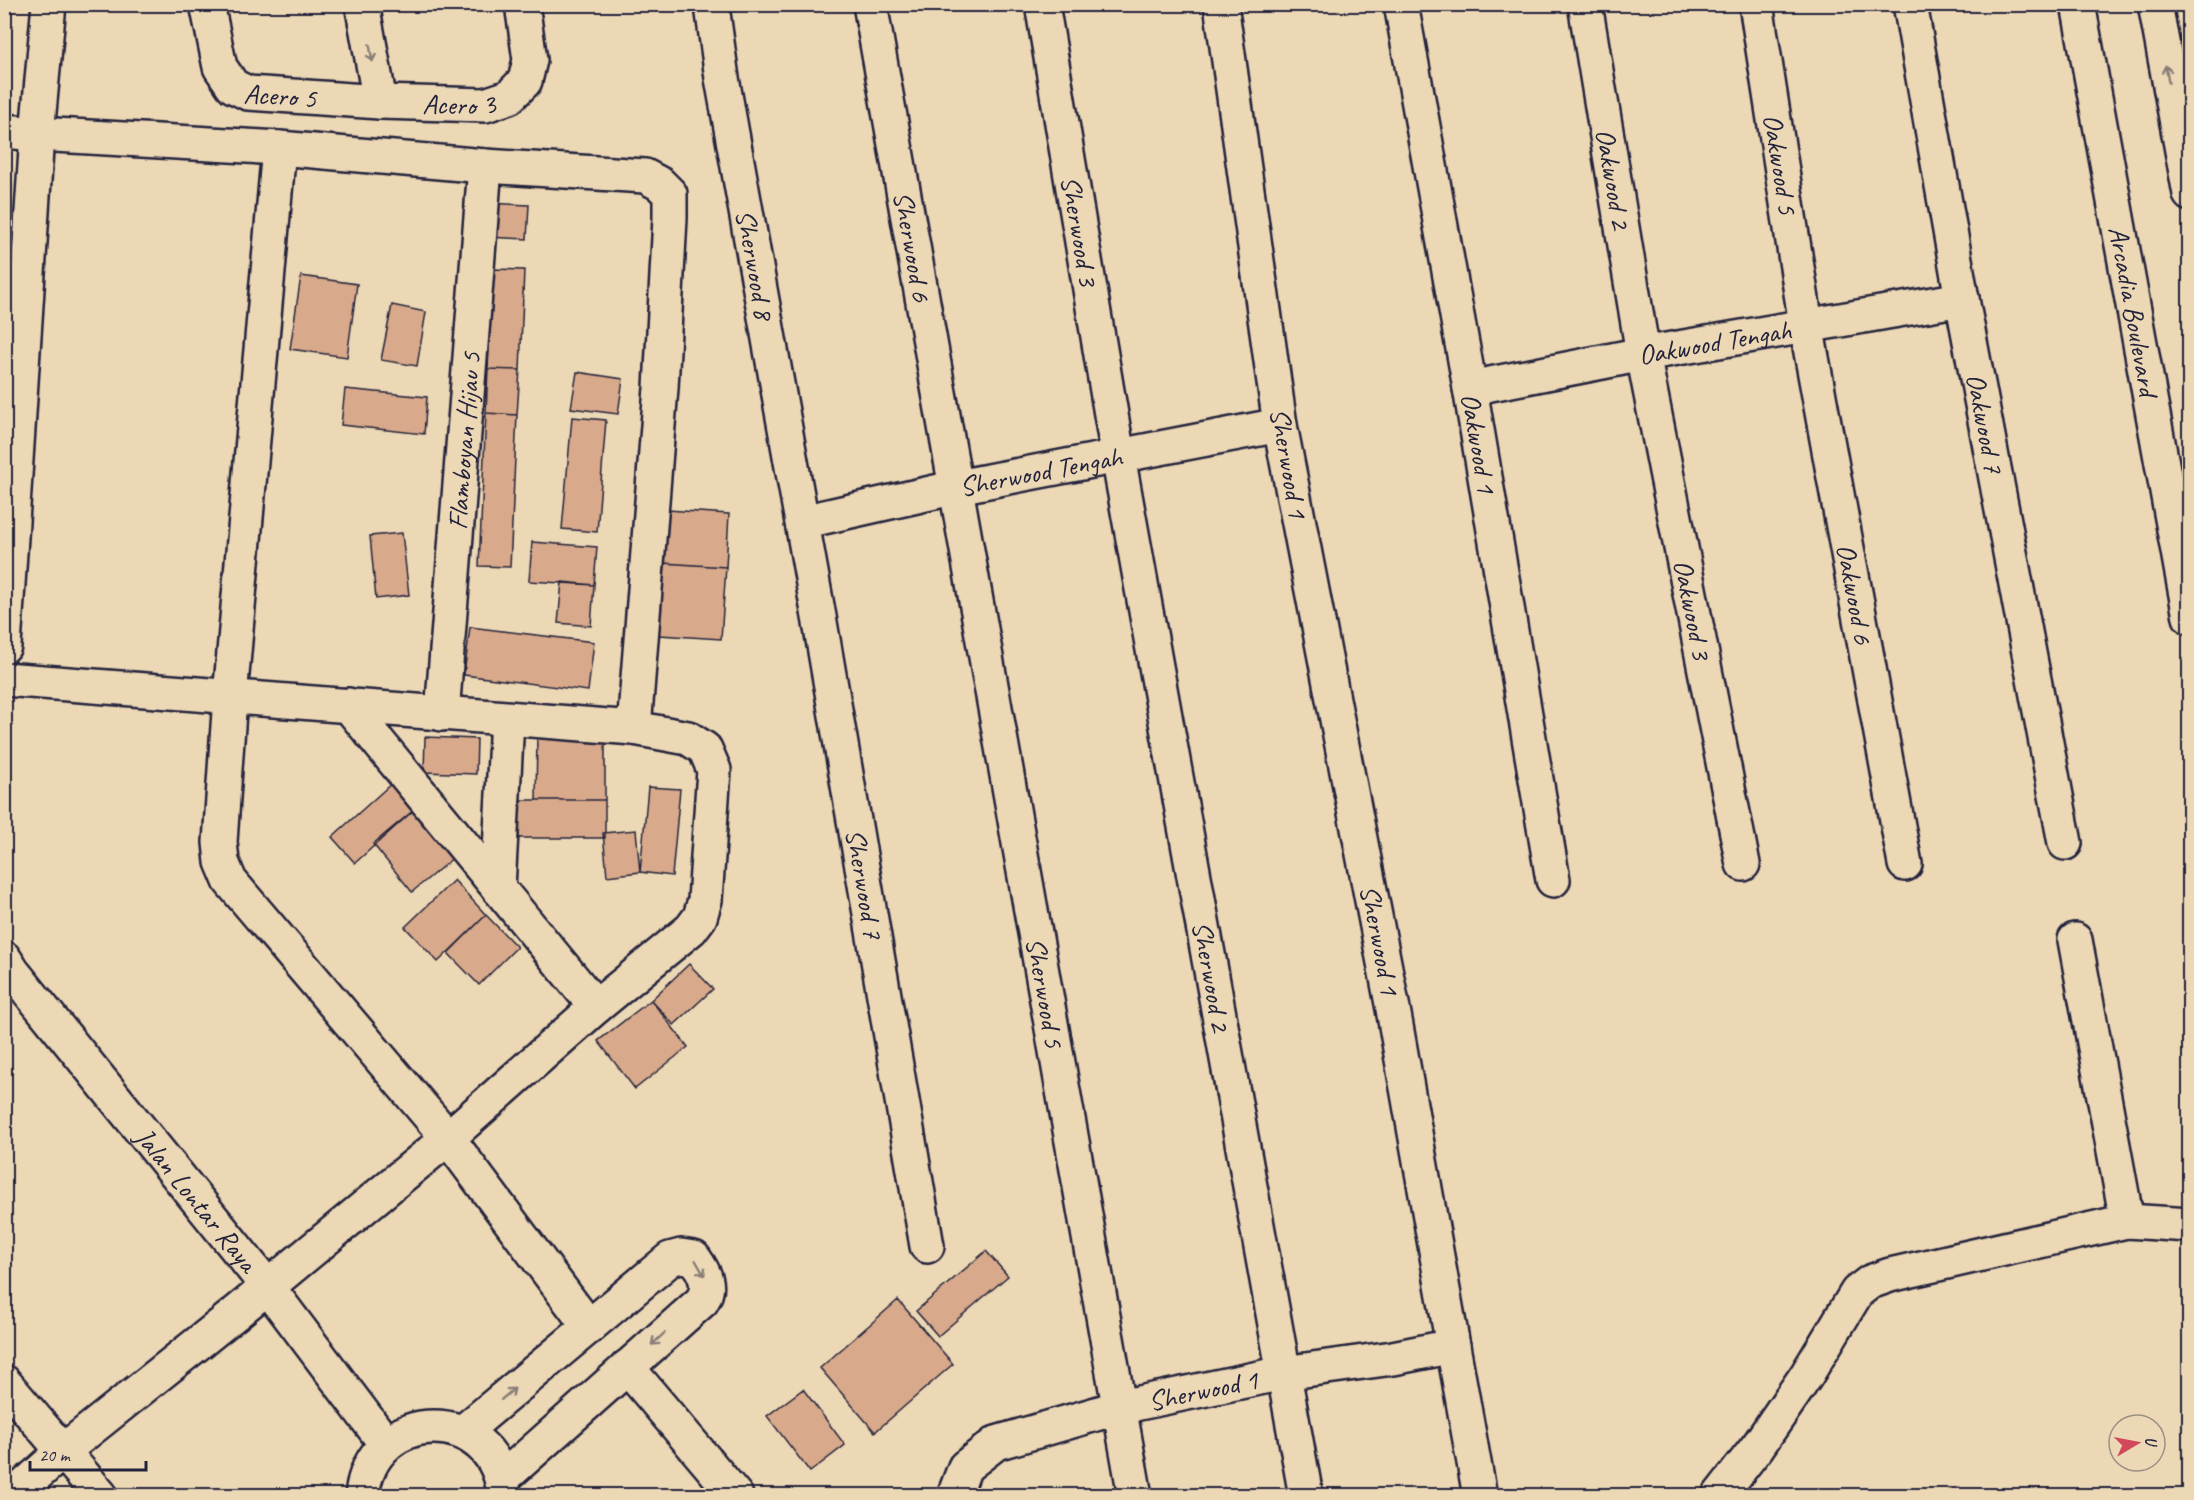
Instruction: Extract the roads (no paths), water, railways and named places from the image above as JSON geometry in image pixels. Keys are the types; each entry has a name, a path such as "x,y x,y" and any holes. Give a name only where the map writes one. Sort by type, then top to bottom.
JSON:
{"street":[{"path":"4,646 37,134 49,4"},
{"name":"Acero 5","path":"207,4 220,67 233,86 248,93 380,102"},
{"path":"362,4 380,102"},
{"name":"Acero 3","path":"380,102 485,105 509,97 525,81 530,60 522,4"},
{"name":"Sherwood 6","path":"870,4 957,487"},
{"name":"Sherwood 3","path":"1042,4 1118,456"},
{"name":"Sherwood 1","path":"954,1496 965,1467 996,1443 1120,1407 1283,1373 1393,1359 1452,1346 1393,1009 1280,425 1221,4"},
{"name":"Oakwood 1","path":"1401,4 1470,388 1553,880"},
{"name":"Oakwood 2","path":"1585,4 1643,354"},
{"name":"Oakwood 5","path":"1756,4 1806,324"},
{"name":"Oakwood 7","path":"1910,4 1962,299 2065,843"},
{"name":"Arcadia Boulevard","path":"2078,4 2190,617"},
{"path":"2154,4 2190,194"},
{"name":"Sherwood 8","path":"712,6 722,78 802,522"},
{"path":"4,131 279,147 485,166 645,176 660,184 670,194 661,388 634,728"},
{"path":"279,147 230,697 220,842 222,862 230,881 448,1138 589,1327"},
{"name":"Flamboyan Hijau 5","path":"442,714 485,166"},
{"name":"Oakwood Tengah","path":"1470,388 1806,324 1962,299"},
{"name":"Oakwood 6","path":"1806,324 1905,864"},
{"name":"Oakwood 3","path":"1643,354 1743,864"},
{"name":"Sherwood Tengah","path":"802,522 957,487 1280,425"},
{"name":"Sherwood 2","path":"1118,456 1306,1496"},
{"name":"Sherwood 5","path":"957,487 1135,1496"},
{"name":"Sherwood 7","path":"802,522 927,1246"},
{"path":"4,679 634,728 688,738 705,749 714,770 705,900 700,917 690,929 596,1007 448,1138 63,1451 13,1496"},
{"path":"348,705 596,1007"},
{"path":"498,888 507,719"},
{"path":"2075,940 2127,1221"},
{"name":"Jalan Lontar Raya","path":"4,958 267,1286 386,1444"},
{"path":"1719,1496 1770,1429 1806,1376 1857,1292 1870,1282 1890,1275 2127,1221 2190,1225"},
{"path":"362,1496 369,1467 386,1444 409,1430 436,1426 463,1432 488,1451 503,1487 627,1367 702,1300 707,1293 708,1285 703,1270 694,1258 681,1256 670,1259 463,1432"},
{"path":"1452,1346 1480,1496"},
{"path":"627,1367 736,1496"},
{"path":"4,1382 101,1496"}]}
